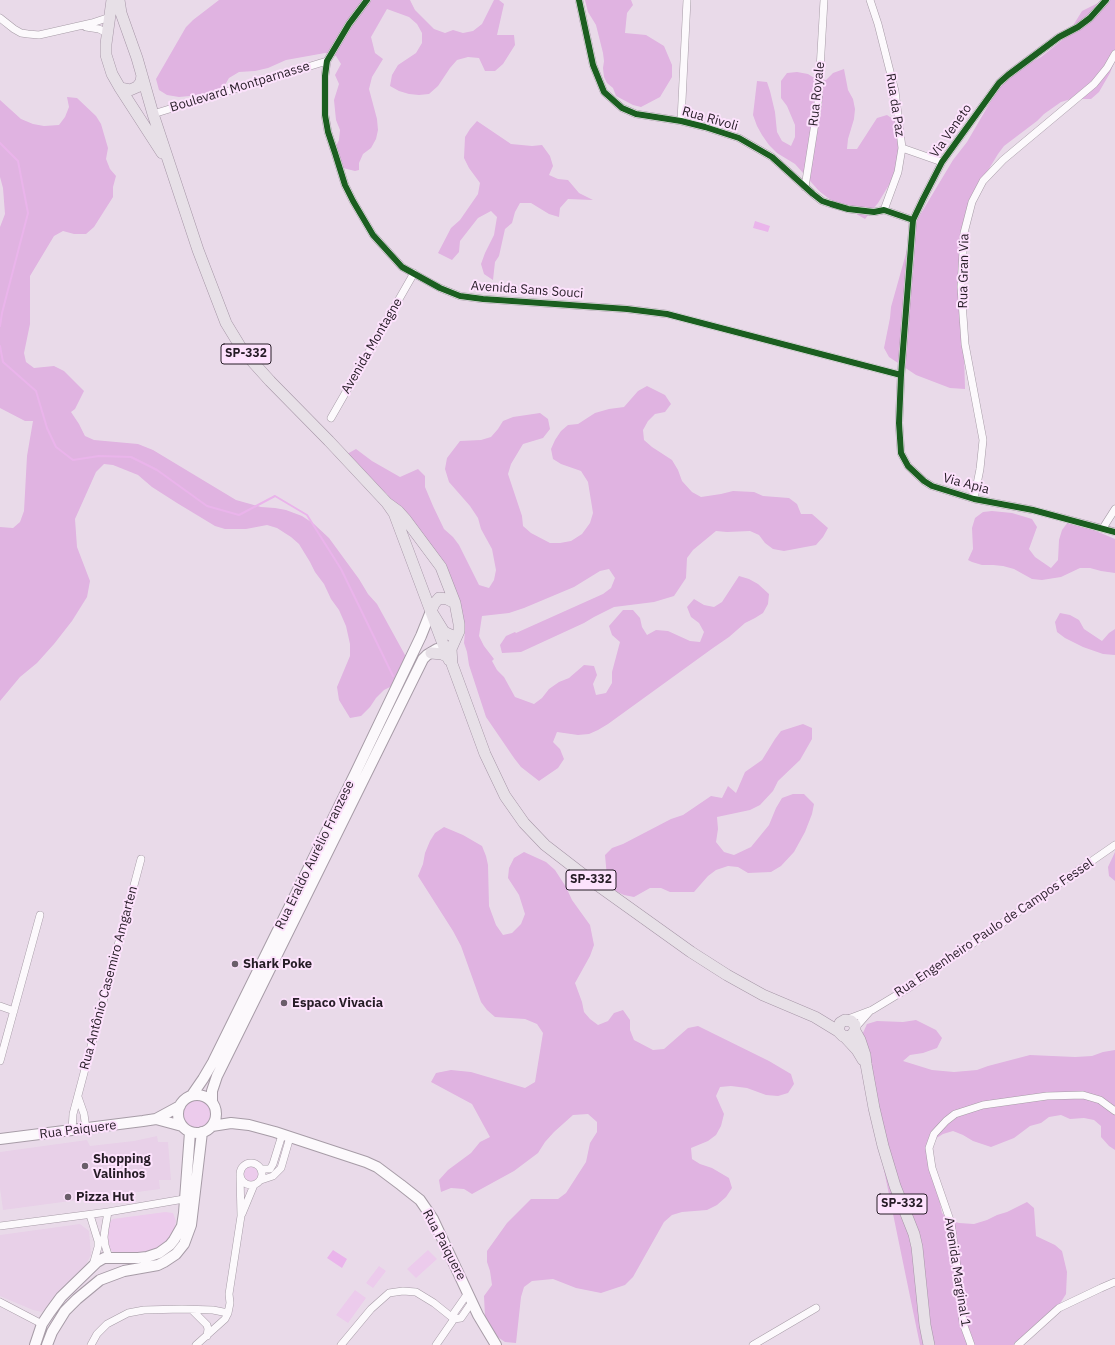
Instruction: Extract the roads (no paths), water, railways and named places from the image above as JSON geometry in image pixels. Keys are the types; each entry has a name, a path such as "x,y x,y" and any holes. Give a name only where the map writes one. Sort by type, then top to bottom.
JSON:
{"main road":[{"name":"SP-332","path":"112,0 107,33 106,54 112,74 170,165"},
{"name":"SP-332","path":"119,0 121,14 127,26 153,114 198,250 219,307 234,338 243,351 270,382 329,441 387,503 398,511 433,555 441,567 455,603 459,624 451,649 450,660"},
{"path":"120,88 130,90 137,87 142,76"},
{"name":"SP-332","path":"387,503 396,518 485,754 504,796 524,823 545,845 589,879 691,952 752,989 815,1017 831,1018 847,1028 857,1050 866,1064 883,1146 895,1186 914,1234 917,1247 925,1325 929,1345"},
{"path":"455,603 447,599 440,598 431,610 444,632 457,634"},
{"name":"Rua Eraldo Aurélio Franzese","path":"192,1095 213,1062 421,636 431,610"},
{"path":"443,646 457,634"},
{"name":"Rua Eraldo Aurélio Franzese","path":"214,1106 212,1091 217,1076 423,659 430,653 443,646"},
{"path":"430,653 442,654 450,660"},
{"path":"35,1345 42,1324 61,1297 93,1265 104,1258 138,1258 159,1253 170,1245 178,1234 182,1226 188,1161 186,1129 178,1116 180,1106 187,1097 192,1095 200,1095 207,1097 231,1123"},
{"name":"Rua Paiquere","path":"0,1139 72,1131 156,1119 180,1106"},
{"path":"186,1129 202,1132 212,1126 216,1118 214,1106"},
{"name":"Rua Paiquere","path":"156,1119 186,1129"},
{"name":"Rua Paiquere","path":"212,1126 231,1123 249,1125 286,1136 372,1164 402,1185 420,1200 433,1219 478,1315 496,1345"},
{"path":"100,1280 124,1271 164,1262 176,1254 184,1244 191,1225 202,1132"},
{"path":"47,1345 52,1332 65,1311 77,1299 108,1275 113,1267 113,1264 109,1258"}],"street":[{"name":"Avenida Sans Souci","path":"367,0 349,24 328,61 325,76 325,115 328,132 345,185 353,201 373,235 402,267 440,288 460,296 483,299 627,309 667,314 901,375"},
{"name":"Rua Rivoli","path":"579,0 593,65 604,92 622,108 636,114 706,126 748,142 772,157 805,187 822,200 831,204 848,209 874,212 884,210 913,220"},
{"path":"680,121 687,0"},
{"name":"Rua Royale","path":"805,187 818,104 824,0"},
{"name":"Rua da Paz","path":"870,0 896,91 902,148 898,172 884,210"},
{"name":"Via Veneto","path":"901,375 913,220 942,162 999,83 1059,37 1078,27 1090,18 1106,0"},
{"path":"0,18 14,29 28,34 39,35 78,27 110,17"},
{"path":"78,27 96,28 107,33"},
{"name":"Rua Gran Via","path":"974,499 980,469 983,440 965,344 961,287 964,233 972,202 983,181 1002,160 1094,84 1107,68 1115,54"},
{"name":"Boulevard Montparnasse","path":"153,114 328,61"},
{"name":"Via Veneto","path":"902,148 942,162"},
{"name":"Avenida Montagne","path":"331,418 414,273"},
{"name":"Via Apia","path":"901,375 899,423 901,453 908,466 924,481 932,486 974,499 1033,510 1115,532"},
{"path":"1103,528 1115,509"},
{"name":"Rua Engenheiro Paulo de Campos Fessel","path":"847,1028 872,1010 910,987 1115,845"},
{"name":"Rua Antônio Casemiro Amgarten","path":"72,1131 73,1114 141,859"},
{"path":"0,1061 40,914"},
{"path":"0,1006 14,1011"},
{"name":"Rua Engenheiro Paulo de Campos Fessel","path":"847,1028 872,1010"},
{"name":"Avenida Marginal 1","path":"971,1345 962,1323 952,1223 932,1168 929,1148 934,1134 955,1114 983,1105 1040,1097 1083,1095 1100,1100 1115,1111"},
{"path":"78,1097 84,1114 86,1129"},
{"path":"196,1345 225,1319 228,1313 230,1303 229,1294 241,1216 240,1176 242,1168 248,1164 255,1164 261,1169 270,1169 286,1136"},
{"path":"241,1216 254,1185 261,1180 273,1176 281,1168 286,1136"},
{"path":"261,1169 261,1180"},
{"path":"240,1176 246,1185 254,1185"},
{"path":"0,1226 108,1212 184,1198"},
{"path":"108,1212 104,1229 104,1237 109,1258"},
{"path":"90,1214 98,1241 98,1247 93,1265"},
{"path":"1018,1345 1059,1308 1115,1282"},
{"path":"341,1345 371,1309 389,1294 403,1291 416,1292 434,1303 454,1319"},
{"path":"436,1345 454,1319 454,1313 470,1297"},
{"path":"0,1302 42,1324"},
{"path":"753,1345 816,1308"},
{"path":"90,1345 97,1334 107,1324 128,1313 144,1310 213,1310 228,1313"},
{"path":"192,1310 207,1325 208,1329 206,1336"}],"waterway":[{"path":"0,143 18,161 28,213 0,326"},
{"path":"0,346 3,362 36,391 47,428 56,447 73,460 99,456 131,457 157,470 207,506 239,515 275,496 307,515 341,569 393,676"}],"place":[{"name":"Shark Poke","path":"235,964"},
{"name":"Espaco Vivacia","path":"284,1003"},
{"name":"Shopping Valinhos","path":"85,1166"},
{"name":"Pizza Hut","path":"68,1197"}]}
